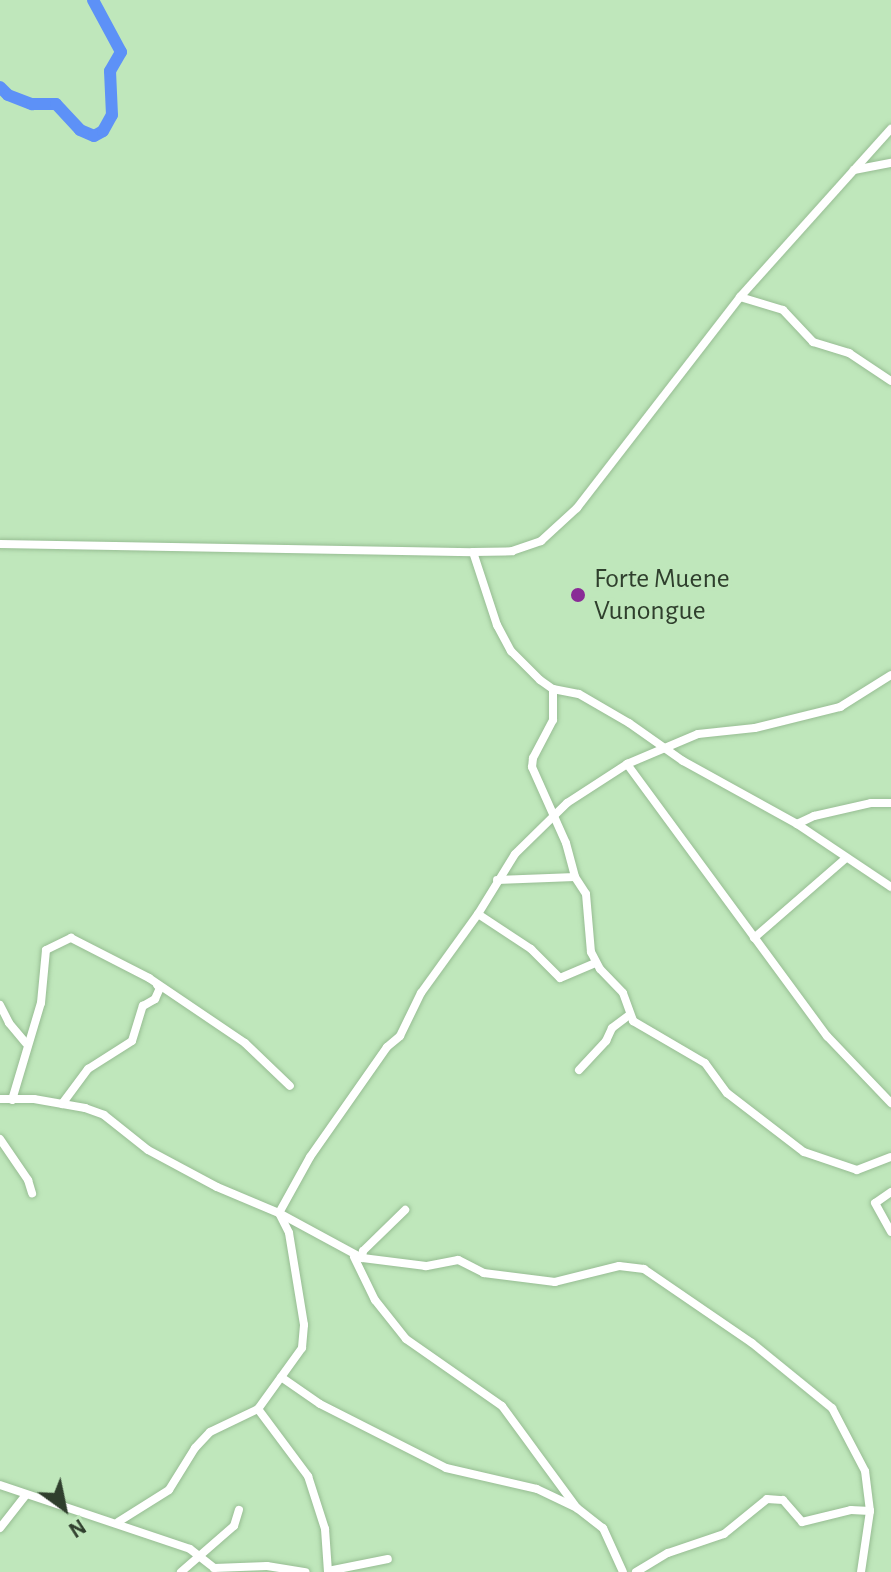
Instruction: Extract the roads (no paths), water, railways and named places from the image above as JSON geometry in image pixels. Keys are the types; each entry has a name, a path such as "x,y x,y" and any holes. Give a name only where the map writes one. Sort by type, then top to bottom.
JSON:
{"street":[{"path":"0,544 473,552 526,548 558,528 740,297 891,129"},
{"path":"853,170 891,163"},
{"path":"740,297 783,310 813,342 849,353 891,381"},
{"path":"473,552 497,625 511,651 553,689 579,694 797,824 891,887"},
{"path":"118,1522 169,1490 195,1448 210,1432 258,1409 302,1348 305,1336 295,1283 295,1257 279,1213 310,1157 387,1047 400,1036 421,993 478,914 515,854 581,793 627,764 698,734 765,726 840,707 891,675"},
{"path":"553,689 553,720 532,762 587,901 588,939 596,963 623,993 629,1015 657,1037 705,1063 727,1093 804,1152 857,1170 891,1157"},
{"path":"627,764 827,1036 891,1103"},
{"path":"797,824 829,812 891,803"},
{"path":"754,938 846,858"},
{"path":"497,880 575,877"},
{"path":"478,914 531,949 560,978 596,963"},
{"path":"290,1086 245,1043 157,985 79,940 66,938 46,950 41,1003 4,1101 34,1099 104,1115 148,1150 217,1187 324,1236 358,1258 426,1266 458,1260 484,1273 555,1282 619,1266 644,1269 752,1343 832,1408 865,1471 870,1511 861,1572"},
{"path":"62,1104 88,1069 132,1041 143,1006 155,999 160,988 157,985"},
{"path":"0,1005 9,1023 26,1043"},
{"path":"579,1070 606,1041 612,1028 629,1015"},
{"path":"0,1139 28,1180 32,1193"},
{"path":"891,1192 875,1203 891,1232"},
{"path":"358,1258 405,1210"},
{"path":"358,1258 375,1300 406,1339 502,1406 577,1508"},
{"path":"281,1377 320,1404 446,1468 537,1489 577,1508 603,1528 623,1572"},
{"path":"258,1409 308,1476 325,1529 328,1572 388,1559"},
{"path":"0,1485 25,1496 118,1522 198,1554 207,1564 219,1569 267,1566 306,1572"},
{"path":"0,1528 25,1496"},
{"path":"636,1572 668,1553 724,1534 767,1499 783,1500 802,1522 851,1510 870,1511"},
{"path":"181,1572 198,1554 234,1526 239,1510"}],"waterway":[{"path":"0,87 8,95 32,104 56,104 80,130 94,136 103,131 112,115 110,71 121,52 93,0"}],"place":[{"name":"Forte Muene Vunongue","path":"578,595"}]}
